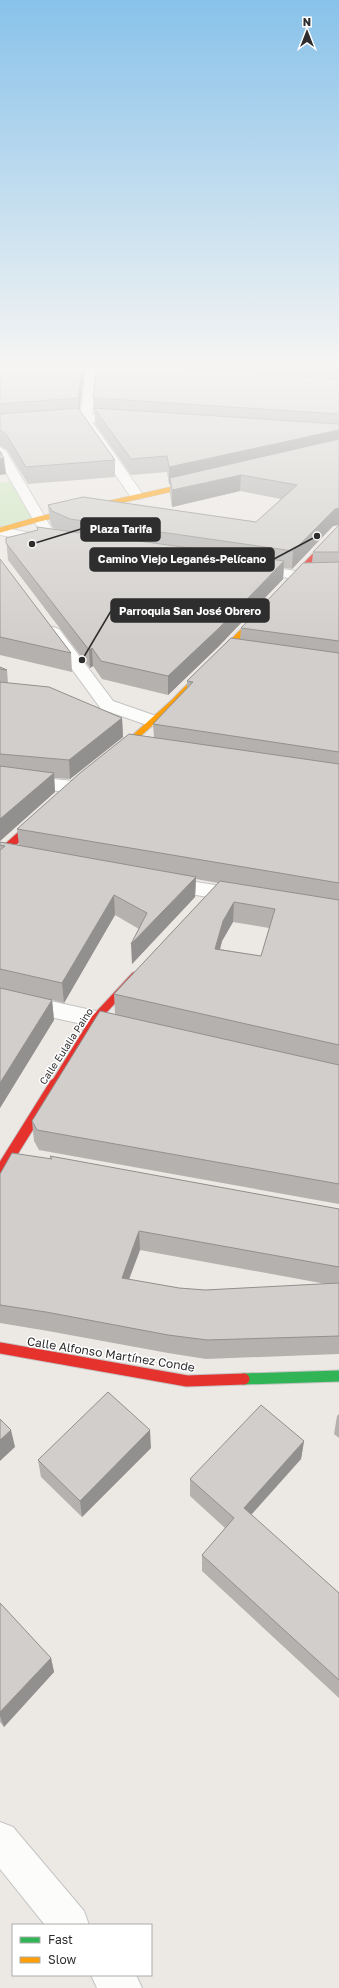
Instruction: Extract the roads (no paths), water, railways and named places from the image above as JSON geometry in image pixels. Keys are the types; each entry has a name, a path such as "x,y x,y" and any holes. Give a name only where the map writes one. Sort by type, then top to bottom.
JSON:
{"street":[{"path":"3,457 47,532 68,542"},
{"path":"110,457 137,496"},
{"path":"0,481 15,479"},
{"path":"0,531 39,519 205,481"},
{"path":"279,593 339,530"},
{"path":"0,531 26,537 83,544"},
{"path":"0,546 6,542 26,537"},
{"path":"240,567 296,575 339,575"},
{"path":"109,760 232,652 268,604"},
{"path":"42,618 108,705"},
{"path":"84,702 108,705 153,721"},
{"path":"126,746 148,749"},
{"path":"0,779 72,789"},
{"path":"0,854 46,813"},
{"path":"0,854 24,858"},
{"path":"146,880 211,895 261,900"},
{"name":"Calle Eulalia Paino","path":"14,1163 95,1019 144,967"},
{"path":"0,998 133,1028"},
{"name":"Calle Alfonso Martínez Conde","path":"0,1348 187,1381 339,1376"},
{"path":"0,1840 69,1924"},
{"path":"112,1976 122,1988"}],"place":[{"name":"Camino Viejo Leganés-Pelícano","path":"317,536"},
{"name":"Plaza Tarifa","path":"32,544"},
{"name":"Parroquia San José Obrero","path":"82,660"}]}
